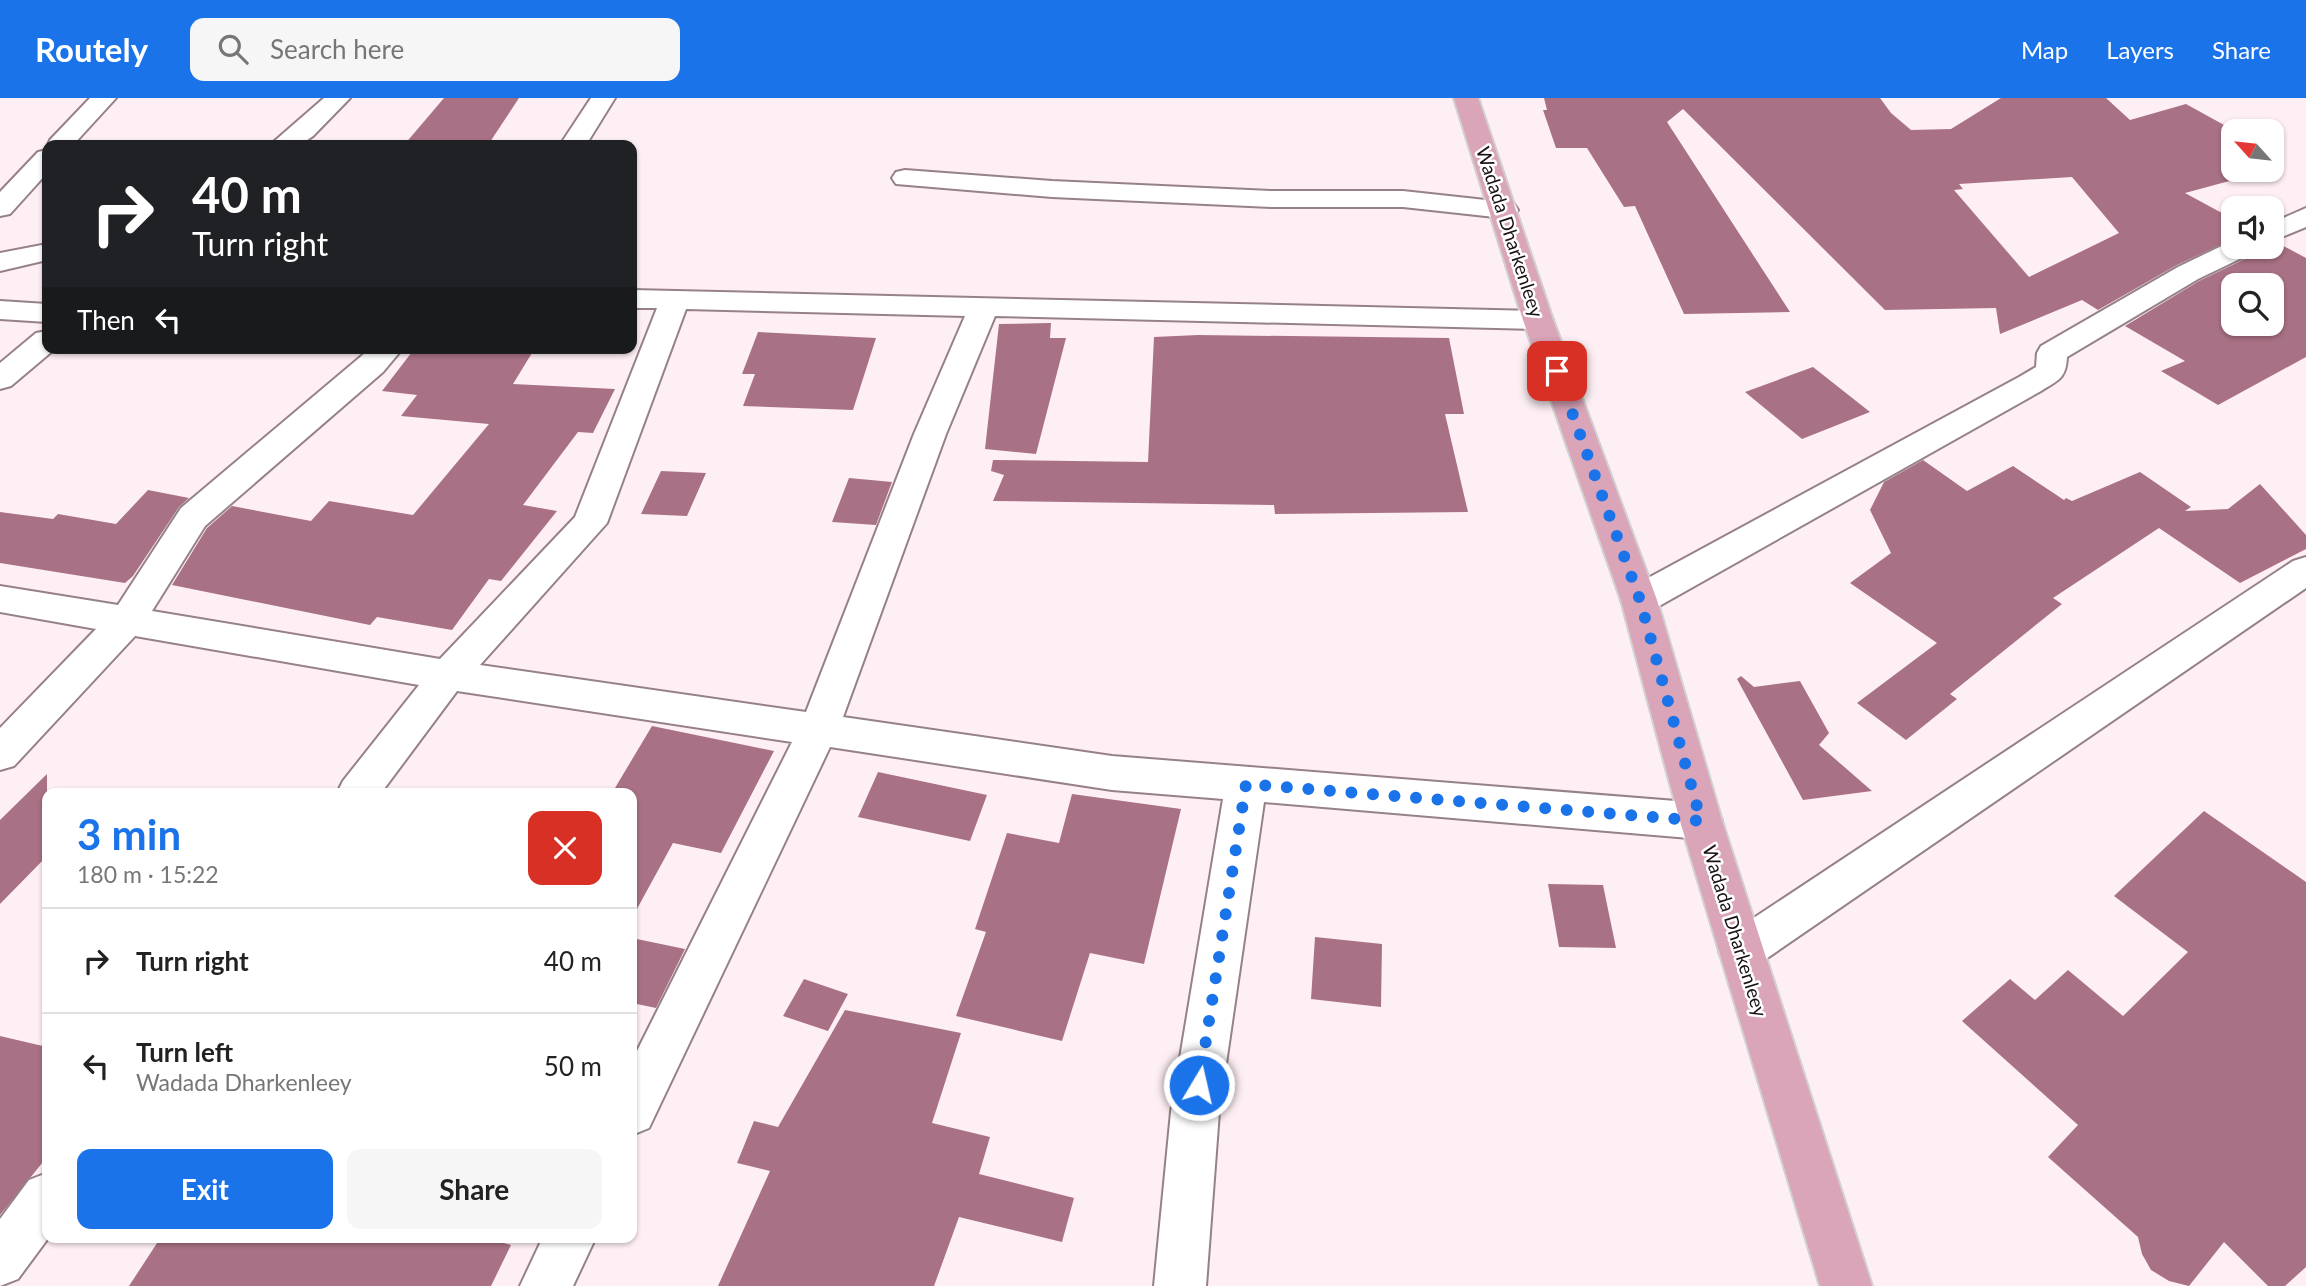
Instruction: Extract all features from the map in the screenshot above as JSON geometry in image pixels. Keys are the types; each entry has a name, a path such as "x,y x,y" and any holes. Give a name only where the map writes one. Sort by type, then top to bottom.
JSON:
{"main road":[{"name":"Wadada Dharkenleey","path":"1466,98 1538,320 1640,600 1701,821 1846,1286"}],"street":[{"path":"64,140 104,98"},
{"path":"290,140 304,131 338,98"},
{"path":"576,140 603,98"},
{"path":"0,208 42,163"},
{"path":"905,178 1052,189 1271,199 1403,199 1504,210"},
{"path":"2284,227 2306,216"},
{"path":"0,262 42,253"},
{"path":"1640,600 2030,384 2051,371 2052,353 2188,273 2221,257"},
{"path":"637,299 1538,320"},
{"path":"361,788 448,675 590,523 675,300"},
{"path":"637,1101 819,728 930,434 983,309"},
{"path":"0,310 42,313"},
{"path":"0,379 42,344"},
{"path":"0,754 126,622 193,517 382,354"},
{"path":"1741,951 2306,570"},
{"path":"0,599 448,675 1112,773 1701,821"},
{"path":"1180,1286 1195,1112 1246,784"},
{"path":"0,1261 42,1205"},
{"path":"546,1286 567,1243"}],"building":[{"path":"444,98 519,98 491,140 408,140"},
{"path":"1544,98 1880,98 1891,113 1911,130 1951,129 2001,98 2106,98 2130,120 2186,104 2221,123 2221,182 2226,182 2185,193 2221,212 2221,245 2177,265 2098,310 2082,300 2000,334 1996,308 1885,310 1683,109 1667,122 1790,312 1684,314 1635,206 1624,207 1587,148 1556,148 1543,110 1547,110","holes":["2072,177 2119,233 2029,277 1954,190 1963,189 1959,184"]},
{"path":"2284,246 2306,258 2306,357 2218,405 2161,371 2185,361 2125,326 2199,281 2245,259 2284,259"},
{"path":"1051,323 1050,338 1066,338 1036,454 985,449 999,324"},
{"path":"758,332 876,338 853,410 743,406 755,374 742,374"},
{"path":"1198,335 1449,338 1464,414 1445,414 1468,512 1275,514 1274,505 993,501 1004,475 991,471 993,460 1148,462 1154,337"},
{"path":"410,354 531,354 513,384 615,389 593,433 578,432 523,505 557,511 501,581 489,579 452,630 377,617 370,625 172,585 207,528 232,506 311,521 329,501 413,515 489,424 401,416 417,395 382,391"},
{"path":"1813,367 1870,412 1802,439 1745,392"},
{"path":"1923,460 1967,491 2013,466 2064,500 2066,498 2072,501 2140,472 2191,507 2185,511 2228,509 2260,484 2306,535 2306,549 2240,583 2159,528 2053,598 2062,604 1950,694 1957,699 1906,740 1857,703 1937,643 1850,583 1891,553 1870,510 1884,482"},
{"path":"661,471 706,473 687,516 641,514"},
{"path":"849,478 892,482 876,525 832,522"},
{"path":"148,490 189,498 179,507 133,576 125,583 0,563 0,512 53,519 58,514 116,524"},
{"path":"1741,676 1754,687 1800,681 1829,733 1819,745 1872,791 1803,800 1737,679"},
{"path":"652,726 774,751 721,853 673,843 637,909 637,788 615,788"},
{"path":"878,772 987,795 970,841 858,817"},
{"path":"47,774 47,788 42,788 42,861 0,904 0,820"},
{"path":"1072,794 1181,809 1144,964 1090,953 1062,1041 956,1016 986,932 975,929 1007,833 1059,843"},
{"path":"2204,811 2306,882 2306,1267 2285,1286 2268,1286 2224,1242 2189,1286 2169,1281 2151,1270 2142,1254 2138,1237 2048,1157 2078,1125 1962,1021 2010,979 2035,1000 2068,970 2123,1016 2188,952 2114,896"},
{"path":"1548,884 1603,885 1616,948 1559,947"},
{"path":"1315,937 1382,944 1381,1007 1311,999"},
{"path":"637,939 685,949 656,1008 637,1004"},
{"path":"804,979 848,994 828,1031 783,1016"},
{"path":"845,1010 961,1033 932,1123 990,1137 979,1174 1074,1198 1062,1242 959,1217 934,1286 718,1286 770,1171 737,1163 754,1121 778,1127"},
{"path":"0,1036 42,1046 42,1163 0,1215"},
{"path":"157,1243 511,1245 491,1286 129,1286"}],"route":[{"path":"1199,1085 1246,784 1701,821 1640,600 1557,371"}]}
